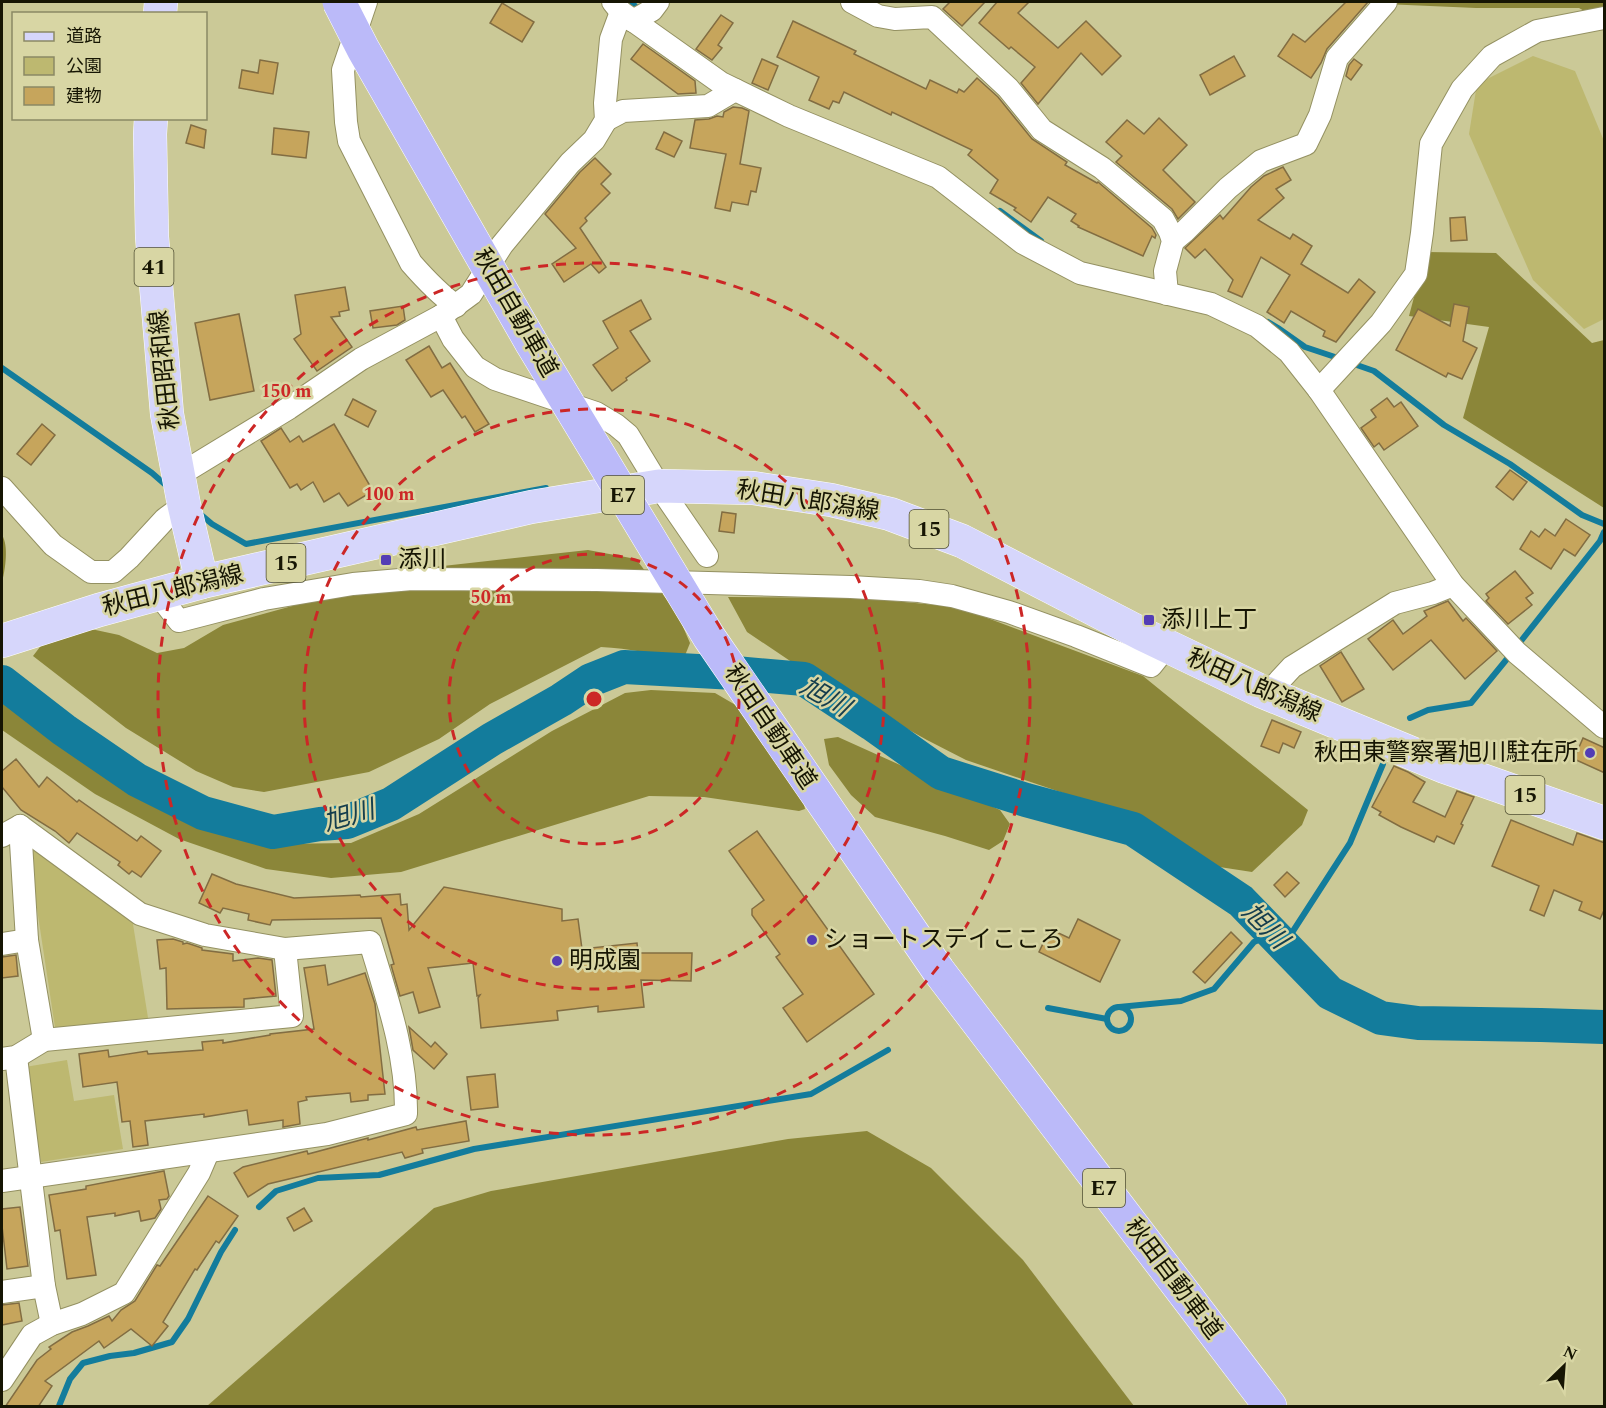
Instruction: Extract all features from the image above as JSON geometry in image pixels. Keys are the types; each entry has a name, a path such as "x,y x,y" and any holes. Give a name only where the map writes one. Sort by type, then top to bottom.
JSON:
{"highway":[{"name":"秋田自動車道","path":"339,2 363,49 532,344 709,637 938,970 1270,1407"}],"main road":[{"name":"秋田昭和線","path":"151,120 152,237 167,414 202,582"},
{"name":"秋田八郎潟線","path":"2,641 99,610 202,582 531,507 659,486 753,488 831,500 890,514 962,541 1167,646 1267,693 1445,766 1605,823"}],"street":[{"path":"366,2 343,70 349,141 411,263 431,285 448,311 453,339 475,367 495,379 596,413 628,435 659,486 708,556"},
{"path":"852,2 878,16 895,19 932,17 1008,88 1042,130 1102,168 1163,219 1173,241 1165,271 1166,286"},
{"path":"1173,241 1261,161 1306,144 1320,115 1337,58 1386,2"},
{"path":"606,120 605,103 611,39 635,11 721,83 789,116 938,177 1023,243 1080,273 1166,286 1257,326 1289,352 1319,390 1453,585 1513,649 1605,727"},
{"path":"1319,390 1381,323 1416,274 1431,144 1462,89 1492,56 1537,31 1605,18"},
{"path":"2,488 53,545 91,572 112,572 129,558 165,519 182,490 289,408 361,359 448,311 471,294 502,245 570,164 594,140 606,120 623,111 708,106 735,90"},
{"path":"158,594 179,621 275,597 353,584 412,579 597,580 851,586 952,596 1009,612 1150,666 1167,646"},
{"path":"1267,693 1292,667 1395,603 1453,585"},
{"path":"11,831 44,1040"},
{"path":"2,1181 327,1134 406,1114 407,1090 396,1026 370,942 285,949 205,935 140,914 11,831"},
{"path":"2,944 27,940"},
{"path":"52,1324 44,1286 32,1177 9,1058 44,1040 292,1016 285,949"},
{"path":"2,1380 32,1335 124,1293 199,1173 208,1152"},
{"path":"2,1292 44,1286"}],"green space":[{"path":"1533,56 1575,71 1604,141 1604,319 1584,329 1533,280 1469,134 1477,84"},
{"path":"43,848 132,918 149,1024 56,1034 29,856 33,851"},
{"path":"67,1060 74,1101 114,1095 123,1149 41,1162 25,1067"}],"shaded area":[{"path":"1380,2 1604,2 1604,22 1579,8 1476,8"},
{"path":"1426,252 1496,253 1592,343 1604,340 1604,508 1463,418 1489,327 1409,316"},
{"path":"2,535 6,552 2,582"},
{"path":"588,550 636,559 677,613 690,643 684,658 601,647 490,704 439,739 369,772 264,792 233,787 196,771 126,728 33,656 43,643 91,629 119,635 157,653 184,648 223,625 434,567"},
{"path":"728,597 861,598 958,607 1143,676 1308,810 1302,825 1252,872 1213,866 1134,817 966,760 927,740 811,675 747,632"},
{"path":"651,690 715,693 739,707 801,790 805,809 799,811 704,797 649,796 401,872 331,878 266,869 179,839 95,794 2,730 2,703 116,779 202,823 271,844 351,843 419,814 552,731 625,693"},
{"path":"838,737 1000,810 1010,824 1003,841 989,850 875,817 851,795 829,765 824,739"},
{"path":"867,1131 931,1168 1023,1260 1134,1406 207,1406 434,1208 491,1191 788,1139"}],"building":[{"path":"950,2 985,2 962,26 943,9"},
{"path":"997,2 1029,2 1018,13 1058,48 1086,21 1121,56 1102,75 1081,53 1038,104 1021,83 1035,67 1011,47 1009,49 979,23"},
{"path":"1346,2 1368,2 1327,49 1311,78 1278,56 1293,34 1305,42"},
{"path":"502,3 534,22 522,42 490,23"},
{"path":"721,15 733,23 718,45 722,48 712,60 696,49"},
{"path":"793,21 856,51 854,54 926,89 930,80 957,93 959,89 964,92 977,78 998,97 1032,139 1067,162 1065,165 1098,182 1152,228 1156,235 1155,238 1152,236 1143,256 1078,227 1071,221 1076,214 1048,197 1031,222 1014,210 1016,208 990,193 998,180 968,155 972,150 844,92 839,103 833,101 829,109 809,100 819,77 777,57"},
{"path":"643,44 695,81 696,93 678,94 631,59"},
{"path":"1234,56 1245,76 1210,95 1200,75"},
{"path":"762,59 778,66 768,90 752,83"},
{"path":"1354,59 1362,65 1351,80 1346,76 1349,65"},
{"path":"260,60 278,63 273,94 239,88 242,70 258,73"},
{"path":"733,107 749,111 740,164 761,168 756,192 751,191 748,205 732,202 730,211 715,208 726,154 690,148 695,120 723,117 724,112"},
{"path":"1159,118 1187,145 1163,170 1195,202 1178,219 1172,209 1116,162 1122,156 1106,142 1127,120 1144,134"},
{"path":"191,125 206,130 204,148 186,143"},
{"path":"274,128 309,132 306,158 272,154"},
{"path":"664,132 682,141 674,157 656,149"},
{"path":"595,158 611,174 601,184 610,193 585,218 587,221 580,228 606,267 599,273 591,264 564,282 552,264 576,248 545,214 580,172"},
{"path":"1283,167 1291,180 1276,189 1284,198 1258,220 1290,239 1293,234 1312,246 1301,264 1348,293 1359,279 1375,292 1336,342 1323,336 1325,331 1291,311 1284,323 1267,312 1290,275 1261,257 1242,297 1228,291 1233,280 1205,249 1195,258 1185,248 1220,215 1223,219 1251,187 1264,176"},
{"path":"1465,217 1467,240 1451,241 1450,218"},
{"path":"345,287 349,310 339,312 340,316 331,317 352,347 317,371 294,339 301,334 295,295"},
{"path":"641,300 651,319 630,331 650,361 612,391 593,365 618,348 603,321"},
{"path":"1454,304 1469,307 1463,341 1477,348 1462,379 1448,373 1446,377 1396,350 1418,309 1450,326"},
{"path":"403,306 405,320 397,325 373,328 370,311"},
{"path":"239,314 254,391 210,400 195,323"},
{"path":"429,346 442,368 450,363 489,424 475,432 465,416 462,418 443,390 431,397 406,360"},
{"path":"1387,398 1394,407 1401,402 1418,426 1384,450 1379,443 1374,447 1361,428 1376,417 1371,410"},
{"path":"353,399 376,411 368,427 345,415"},
{"path":"42,424 55,435 31,465 17,454"},
{"path":"334,424 373,491 348,506 339,493 324,502 313,482 301,490 297,484 290,488 261,441 281,428 290,442 299,436 303,442"},
{"path":"1510,470 1527,482 1513,500 1496,487"},
{"path":"722,512 736,514 734,533 719,531"},
{"path":"1566,519 1590,535 1575,556 1564,549 1551,569 1520,549 1531,531 1539,537 1545,529 1555,536"},
{"path":"1515,571 1533,593 1526,598 1532,605 1508,624 1486,601 1489,598 1486,594"},
{"path":"1448,601 1463,621 1466,618 1497,651 1465,679 1431,640 1393,670 1368,639 1393,620 1403,634 1427,616 1424,611"},
{"path":"1341,652 1364,689 1342,702 1320,666"},
{"path":"1272,720 1301,732 1294,748 1283,743 1279,753 1261,746"},
{"name":"秋田東警察署旭川駐在所","path":"1583,738 1605,748 1605,773 1574,759"},
{"path":"16,759 39,787 47,777 77,802 79,800 137,841 141,836 161,851 141,877 132,871 129,874 118,865 120,862 77,833 69,843 55,831 21,810 2,787 2,771"},
{"path":"1394,766 1425,782 1413,802 1445,817 1457,791 1474,797 1454,844 1437,836 1434,842 1379,815 1381,812 1372,807"},
{"path":"1511,820 1573,845 1577,833 1605,843 1605,908 1600,919 1579,910 1582,902 1554,890 1544,916 1530,910 1539,886 1492,866"},
{"name":"ショートステイこころ","path":"757,831 874,994 807,1042 783,1008 803,994 776,957 780,954 752,915 752,909 764,900 729,851"},
{"path":"1287,872 1299,883 1285,897 1274,885"},
{"path":"212,874 236,884 294,898 400,894 401,905 407,904 409,930 444,887 562,909 562,921 578,919 582,949 637,943 638,953 692,953 691,981 641,980 644,1007 598,1012 598,1006 557,1011 558,1020 481,1028 478,998 480,995 477,996 473,963 428,968 440,1007 419,1013 413,992 400,996 381,918 272,920 270,925 248,920 249,914 223,908 220,913 199,903"},
{"path":"1078,919 1120,940 1100,982 1039,952 1050,929 1069,938"},
{"path":"1231,932 1242,943 1205,983 1193,972"},
{"path":"173,939 183,944 187,943 202,948 202,950 233,954 233,961 258,958 272,960 276,996 244,999 244,1007 167,1009 166,968 160,969 157,940"},
{"path":"16,955 18,976 2,978 2,957"},
{"path":"325,965 328,985 365,973 375,1004 385,1094 368,1095 368,1100 351,1102 350,1093 306,1097 307,1100 298,1102 300,1124 283,1127 283,1120 249,1125 247,1110 204,1117 204,1114 145,1121 148,1145 133,1147 130,1121 122,1122 117,1082 83,1087 79,1054 108,1050 109,1057 147,1051 148,1054 203,1050 202,1042 223,1040 223,1043 314,1029 304,968"},
{"path":"409,1027 431,1047 435,1042 447,1054 434,1069 413,1050"},
{"path":"495,1074 498,1107 471,1110 467,1077"},
{"path":"466,1121 469,1141 422,1149 423,1153 405,1158 402,1152 268,1184 248,1197 234,1173 243,1167 307,1151 308,1154 416,1127 417,1130"},
{"path":"164,1171 169,1196 167,1199 159,1200 161,1209 155,1218 141,1221 139,1211 115,1216 115,1213 87,1217 96,1275 67,1279 60,1230 55,1231 49,1195"},
{"path":"208,1196 238,1216 219,1243 216,1241 197,1270 195,1269 163,1322 168,1326 152,1346 131,1329 104,1348 99,1341 45,1381 52,1386 38,1407 5,1407 37,1360 51,1349 49,1347 72,1332 109,1316 112,1321 121,1310 135,1301 157,1265 160,1266"},
{"path":"20,1207 28,1266 7,1269 2,1209"},
{"path":"304,1208 312,1221 294,1231 287,1218"},
{"path":"19,1303 22,1321 2,1325 2,1305"}],"waterway":[{"path":"631,2 641,12"},
{"path":"1000,211 1041,241"},
{"path":"1268,322 1305,347 1341,359"},
{"path":"1351,363 1374,371 1444,425 1510,464 1582,515 1604,524"},
{"path":"2,368 152,473 168,487"},
{"path":"199,513 212,524 246,544 546,488"},
{"path":"1517,646 1600,541 1604,532"},
{"path":"1410,718 1428,710 1471,703 1511,654"},
{"name":"旭川","path":"2,682 64,730 137,780 203,813 273,832 347,822 391,804 492,739 561,700 591,680 624,667 804,679 941,773 1026,800 1133,829 1241,901 1330,993 1381,1018 1418,1023 1604,1027"},
{"path":"1284,945 1350,843 1383,764"},
{"path":"1119,1007 1181,1001 1214,989 1254,942 1273,934"},
{"path":"1119,1007 1128,1010 1131,1019 1128,1028 1119,1031 1110,1028 1107,1019 1110,1010 1119,1007"},
{"path":"1048,1008 1107,1019"},
{"path":"259,1207 276,1191 318,1178 379,1175 474,1149 811,1094 888,1050"},
{"path":"59,1406 70,1379 83,1363 134,1353 172,1342 188,1319 221,1252 235,1230"}],"place":[{"name":"添川","path":"386,560"},
{"name":"添川上丁","path":"1149,620"},
{"name":"秋田東警察署旭川駐在所","path":"1590,753"},
{"name":"ショートステイこころ","path":"812,940"},
{"name":"明成園","path":"557,961"}]}
